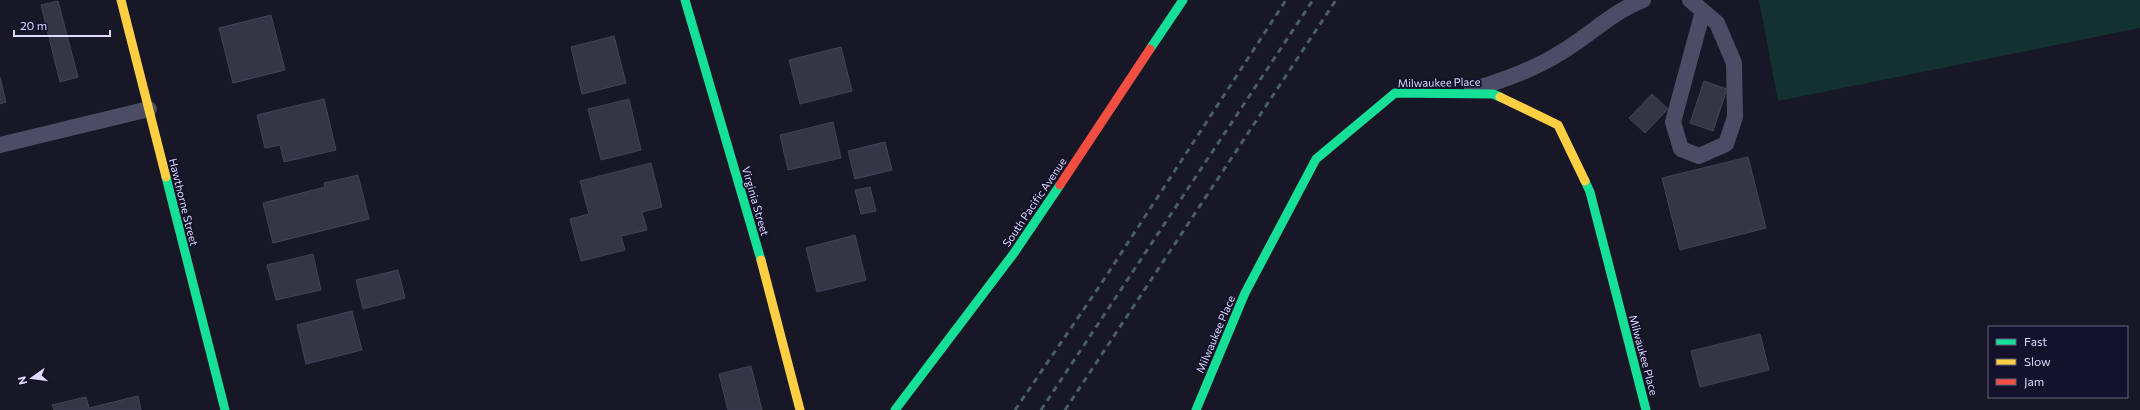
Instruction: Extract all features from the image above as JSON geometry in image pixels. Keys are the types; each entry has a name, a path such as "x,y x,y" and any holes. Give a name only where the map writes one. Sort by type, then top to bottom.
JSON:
{"street":[{"name":"Hawthorne Street","path":"121,0 225,410"},
{"name":"Virginia Street","path":"685,0 761,259 800,410"},
{"name":"South Pacific Avenue","path":"895,410 1014,253 1183,0"},
{"name":"Milwaukee Place","path":"1196,410 1245,293 1316,159 1395,92 1493,94 1558,125 1590,192 1646,410"}],"lane":[{"path":"1461,93 1516,76 1560,53 1626,7 1643,0"},
{"path":"1690,0 1703,11 1717,23 1734,63 1735,117 1726,144 1698,156 1681,149 1673,122 1703,11"},
{"path":"0,145 149,109"}],"green space":[{"path":"1759,0 2140,0 2140,28 1778,101"}],"building":[{"path":"58,1 78,77 60,82 41,5"},
{"path":"271,15 285,70 233,83 219,28"},
{"path":"614,36 626,83 582,94 571,47"},
{"path":"841,47 852,91 800,104 789,60"},
{"path":"0,77 6,102 0,104"},
{"path":"1704,81 1727,89 1713,131 1690,123"},
{"path":"1652,94 1668,109 1645,133 1629,118"},
{"path":"324,99 336,150 284,162 280,145 265,148 257,115"},
{"path":"629,99 641,150 601,160 588,109"},
{"path":"833,122 841,158 788,170 780,135"},
{"path":"885,142 892,170 855,179 848,151"},
{"path":"1748,157 1766,228 1680,250 1662,178"},
{"path":"651,163 662,207 642,212 647,230 621,236 625,250 581,261 570,219 589,214 580,181"},
{"path":"358,175 369,219 273,243 263,203 325,187 324,183"},
{"path":"870,187 876,211 861,214 855,190"},
{"path":"855,235 866,280 817,292 806,248"},
{"path":"313,254 321,290 276,300 267,265"},
{"path":"398,270 405,298 363,309 356,280"},
{"path":"352,311 362,350 306,364 297,325"},
{"path":"1760,334 1769,370 1700,387 1691,351"},
{"path":"751,366 762,410 728,410 719,374"},
{"path":"138,396 141,410 54,410 52,405 86,397 89,408"}],"railway":[{"path":"1015,410 1101,284 1286,0"},
{"path":"1041,410 1313,0"},
{"path":"1065,410 1336,0"}],"traffic: fast":[{"path":"685,0 761,260"},
{"path":"1150,49 1183,0"},
{"path":"1196,410 1245,293 1316,159 1395,93 1493,94 1500,97"},
{"path":"166,177 225,410"},
{"path":"1585,181 1590,192 1646,410"},
{"path":"895,410 1014,253 1060,185"}],"traffic: slow":[{"path":"121,0 166,177"},
{"path":"1500,97 1558,125 1585,181"},
{"path":"761,260 800,410"}],"traffic: jam":[{"path":"1060,185 1150,49"}]}
